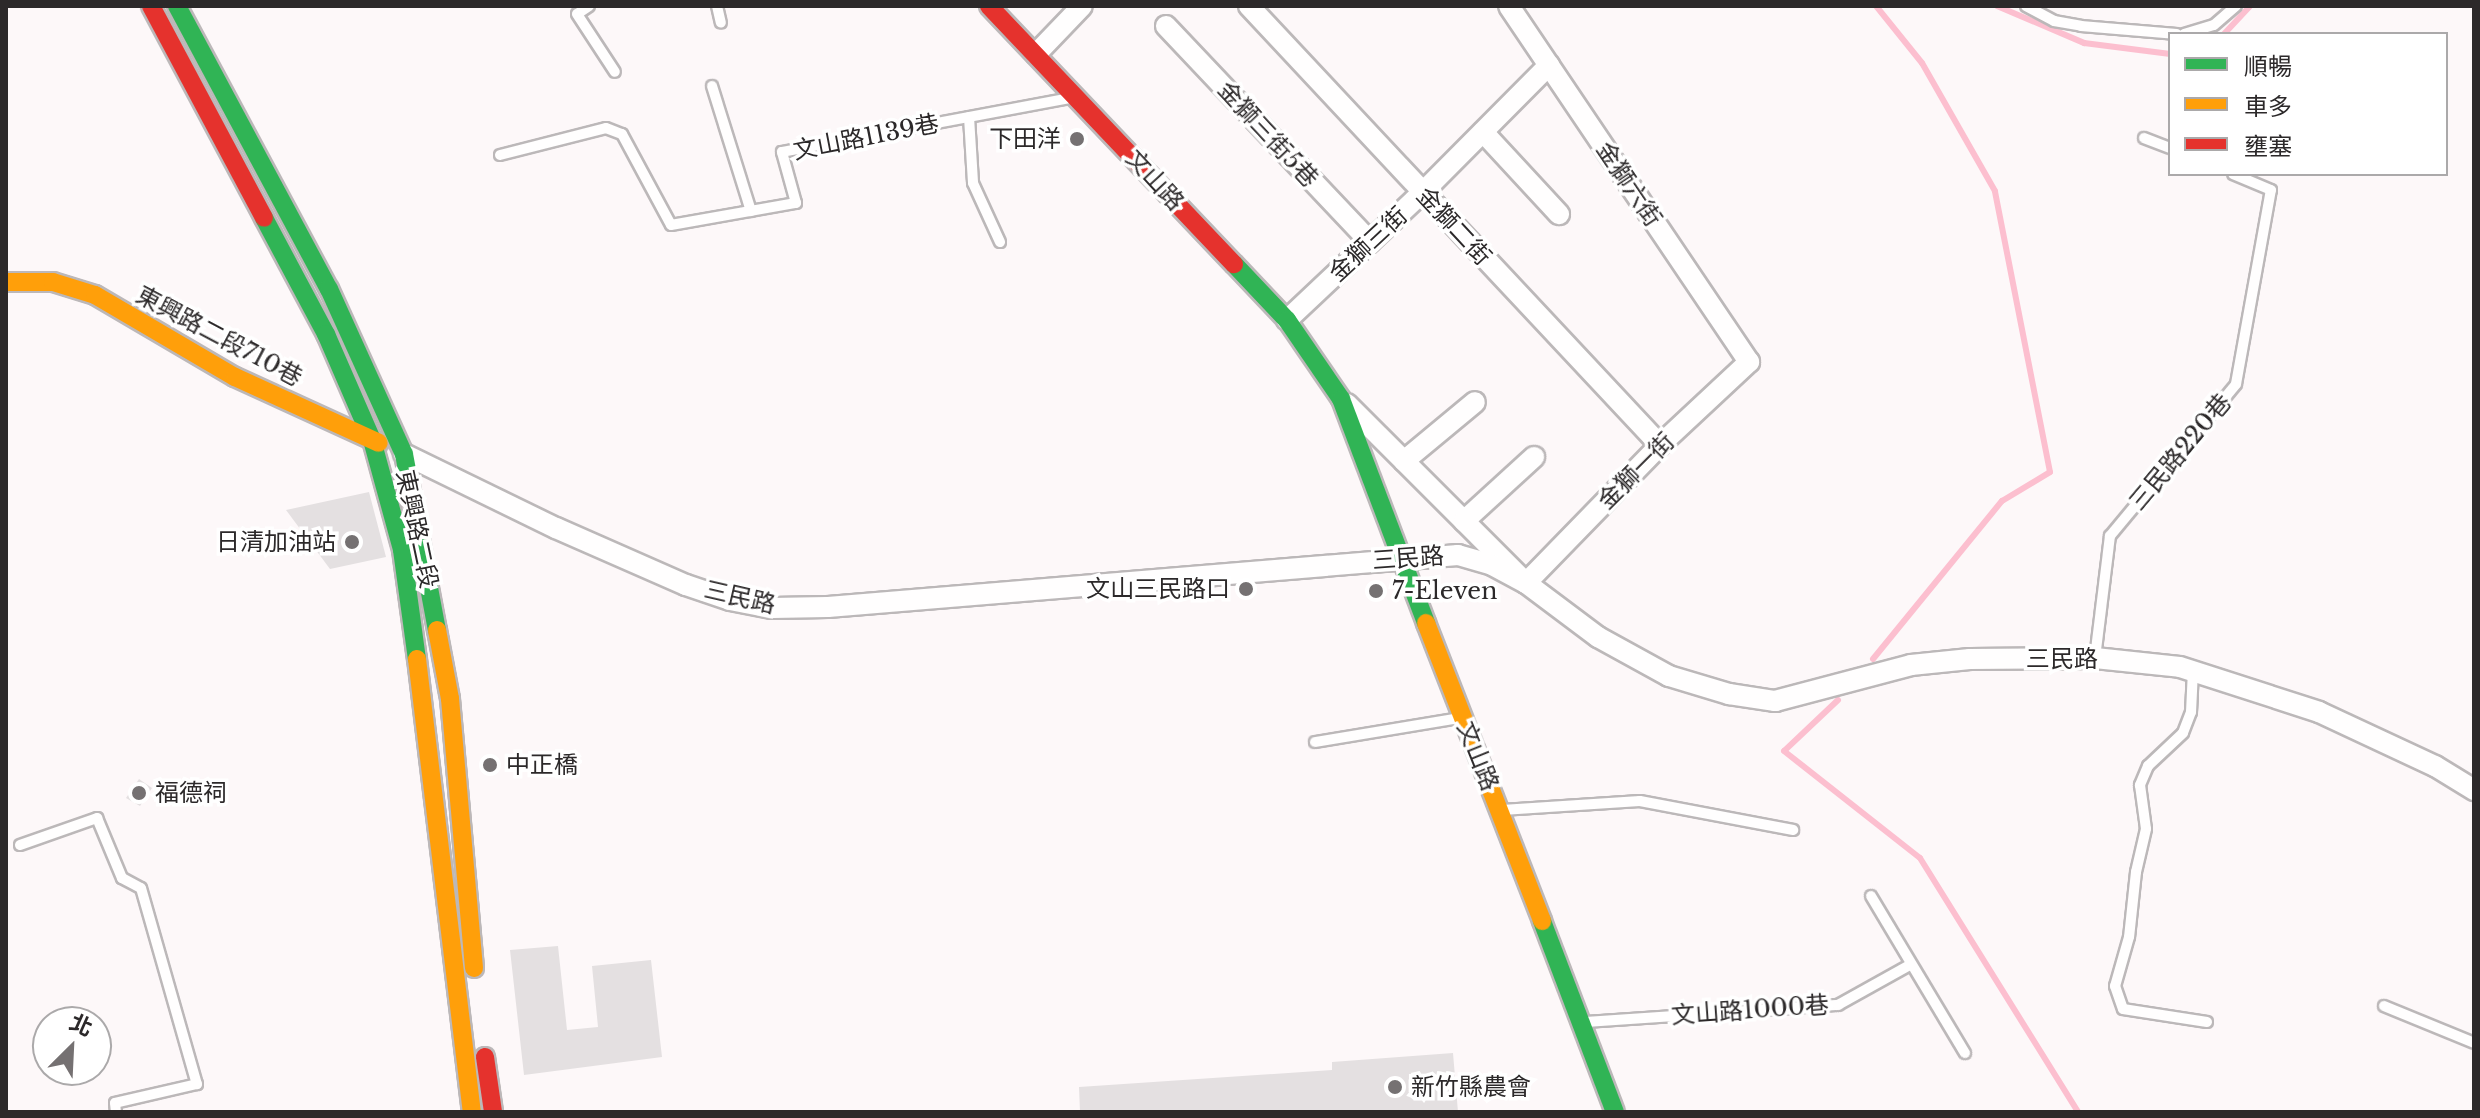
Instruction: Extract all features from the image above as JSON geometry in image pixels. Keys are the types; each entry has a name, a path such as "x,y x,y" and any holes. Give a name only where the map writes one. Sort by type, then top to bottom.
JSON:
{"main road":[{"name":"東興路二段","path":"151,6 326,334 372,440 402,550 435,794 471,1103"},
{"name":"東興路二段","path":"177,6 329,289 404,454 450,699 479,1019 491,1103"},
{"name":"文山路","path":"989,6 1287,320 1341,399 1615,1112"},
{"name":"東興路二段710巷","path":"6,282 53,282 95,295 235,377 404,454"}],"street":[{"path":"1036,54 1082,6"},
{"name":"金獅二街","path":"1249,6 1660,445"},
{"name":"金獅六街","path":"1509,6 1749,362"},
{"name":"金獅三街5巷","path":"1166,26 1370,242"},
{"name":"金獅三街","path":"1287,320 1423,192 1549,65"},
{"path":"1483,132 1559,214"},
{"name":"金獅一街","path":"1526,583 1660,445 1749,362"},
{"name":"文山路","path":"1341,399 1526,583"},
{"path":"1404,461 1475,402"},
{"name":"三民路","path":"404,454 556,528 686,585 730,600 772,608 828,607 1458,555 1492,565 1526,583 1598,637 1669,676 1729,694 1775,701 1911,665 1970,659 2095,658 2193,670 2319,712 2435,766 2474,790"},
{"path":"1464,521 1534,457"}],"lane":[{"path":"589,6 577,14 615,72"},
{"path":"717,6 721,23"},
{"path":"2026,6 2054,21 2168,33"},
{"path":"2191,32 2214,25 2236,6"},
{"path":"712,86 751,211"},
{"name":"文山路1139巷","path":"500,155 606,128 622,134 671,225 796,203 782,152 1076,97"},
{"path":"969,117 973,183 1000,242"},
{"path":"2144,138 2168,147"},
{"name":"三民路220巷","path":"2095,658 2110,536 2236,384 2271,190 2238,176"},
{"path":"2193,670 2191,712 2183,733 2148,766 2140,785 2146,829 2136,872 2129,937 2115,986 2123,1009 2207,1022"},
{"path":"1315,742 1462,718"},
{"path":"1500,810 1640,801 1793,830"},
{"path":"20,845 97,818 122,878 141,888 197,1084 115,1103 116,1112"},
{"path":"1871,896 1965,1053"},
{"name":"文山路1000巷","path":"1581,1022 1838,1005 1910,965"},
{"path":"2384,1006 2474,1043"},
{"path":"471,1103 491,1103"}],"building":[{"name":"日清加油站","path":"369,492 386,557 330,569 286,510"},
{"name":"福德祠","path":"139,779 152,788 140,806 126,798"},
{"path":"558,946 567,1030 598,1027 592,966 651,960 662,1057 524,1075 510,950"},
{"path":"1453,1053 1458,1112 1080,1112 1079,1087 1332,1070 1332,1062"}],"waterway":[{"path":"1873,659 2002,501 2050,472 1995,191 1922,63 1876,6"},
{"path":"1997,6 2084,43 2168,54"},
{"path":"2226,32 2250,6"},
{"path":"1838,700 1784,751 1920,858 2078,1112"}],"traffic: fast":[{"path":"177,6 329,289 404,454 437,630"},
{"path":"264,218 326,334 372,440 402,550 417,659"},
{"path":"1234,264 1287,320 1341,399 1426,623"},
{"path":"1542,921 1615,1112"}],"traffic: slow":[{"path":"6,282 53,282 95,295 235,377 379,443"},
{"path":"1426,623 1542,921"},
{"path":"437,630 450,699 474,968"},
{"path":"417,659 472,1112"}],"traffic: jam":[{"path":"151,6 264,218"},
{"path":"989,6 1234,264"},
{"path":"485,1057 493,1112"}],"place":[{"name":"下田洋","path":"1077,139"},
{"name":"日清加油站","path":"352,542"},
{"name":"文山三民路口","path":"1246,589"},
{"name":"7-Eleven","path":"1376,591"},
{"name":"中正橋","path":"490,765"},
{"name":"福德祠","path":"139,793"},
{"name":"新竹縣農會","path":"1395,1087"}]}
